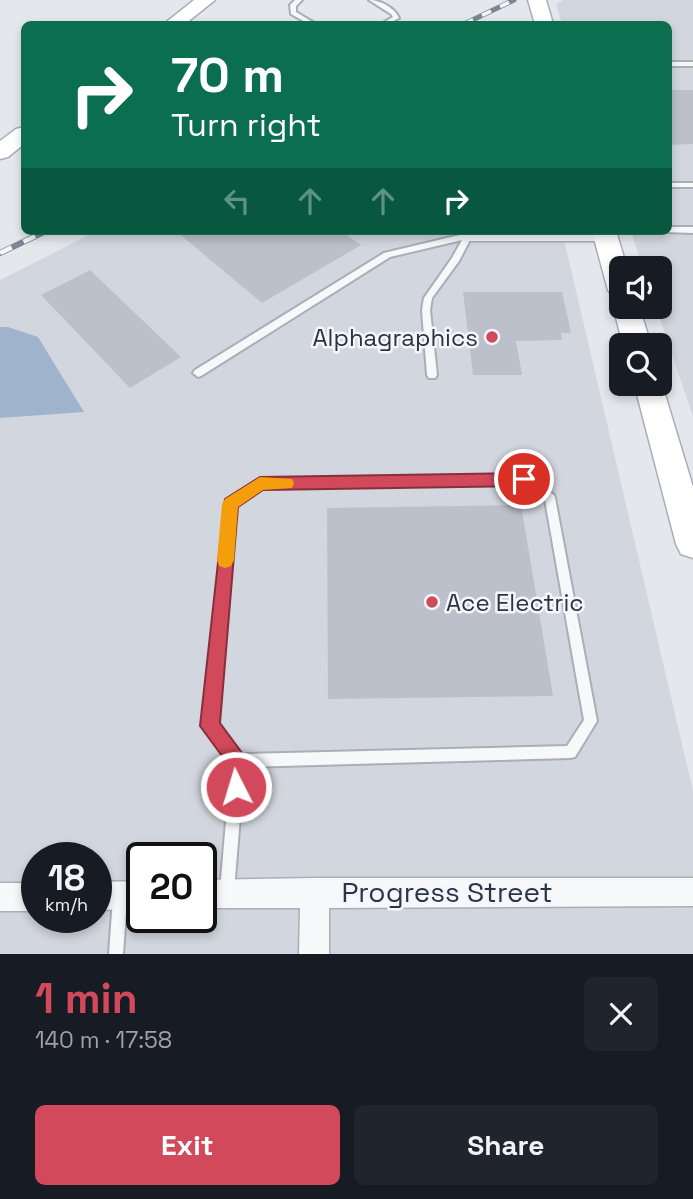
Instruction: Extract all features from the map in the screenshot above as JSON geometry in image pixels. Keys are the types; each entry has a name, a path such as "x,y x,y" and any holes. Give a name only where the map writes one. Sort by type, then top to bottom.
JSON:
{"street":[{"path":"177,21 206,0"},
{"path":"537,0 543,21"},
{"path":"0,152 21,136"},
{"path":"468,236 536,235"},
{"path":"605,235 611,256"},
{"path":"652,396 693,544"},
{"path":"314,954 315,892"},
{"name":"Progress Street","path":"217,894 693,892"},
{"path":"0,897 21,897"}],"lane":[{"path":"299,0 293,5 293,13 308,21"},
{"path":"372,0 394,13 396,18 390,21"},
{"path":"672,64 693,64"},
{"path":"672,185 693,185"},
{"path":"672,230 693,230"},
{"path":"198,373 387,255 468,236"},
{"path":"432,375 426,310 428,298 456,259 468,236"},
{"path":"217,877 238,761 210,726 230,504 260,484 524,479 550,498 591,722 570,752 238,761"},
{"path":"116,954 119,895"}],"shaded area":[{"path":"563,0 693,0 693,417 672,354 672,333 665,333 660,319 672,319 672,256 639,256 632,235 672,235 672,21 561,21 556,4"},
{"path":"89,235 563,235 693,791 693,954 0,954 0,280"}],"water":[{"path":"0,327 38,337 84,412 0,418"}],"building":[{"path":"672,90 693,90 693,144 672,145"},
{"path":"181,235 347,235 361,245 262,303"},
{"path":"90,270 181,357 130,388 41,295"},
{"name":"Alphagraphics","path":"463,292 562,292 571,333 561,333 562,340 516,341 522,375 473,375"},
{"name":"Ace Electric","path":"521,505 553,696 328,699 327,508"}],"railway":[{"path":"470,21 514,0"},
{"path":"0,253 38,235"}],"slow traffic":[{"path":"225,560 230,504 260,484 286,483"}],"place":[{"name":"Alphagraphics","path":"492,337"},
{"name":"Ace Electric","path":"432,602"}],"route":[{"path":"236,787 238,761 210,726 230,504 260,484 524,479"}]}
